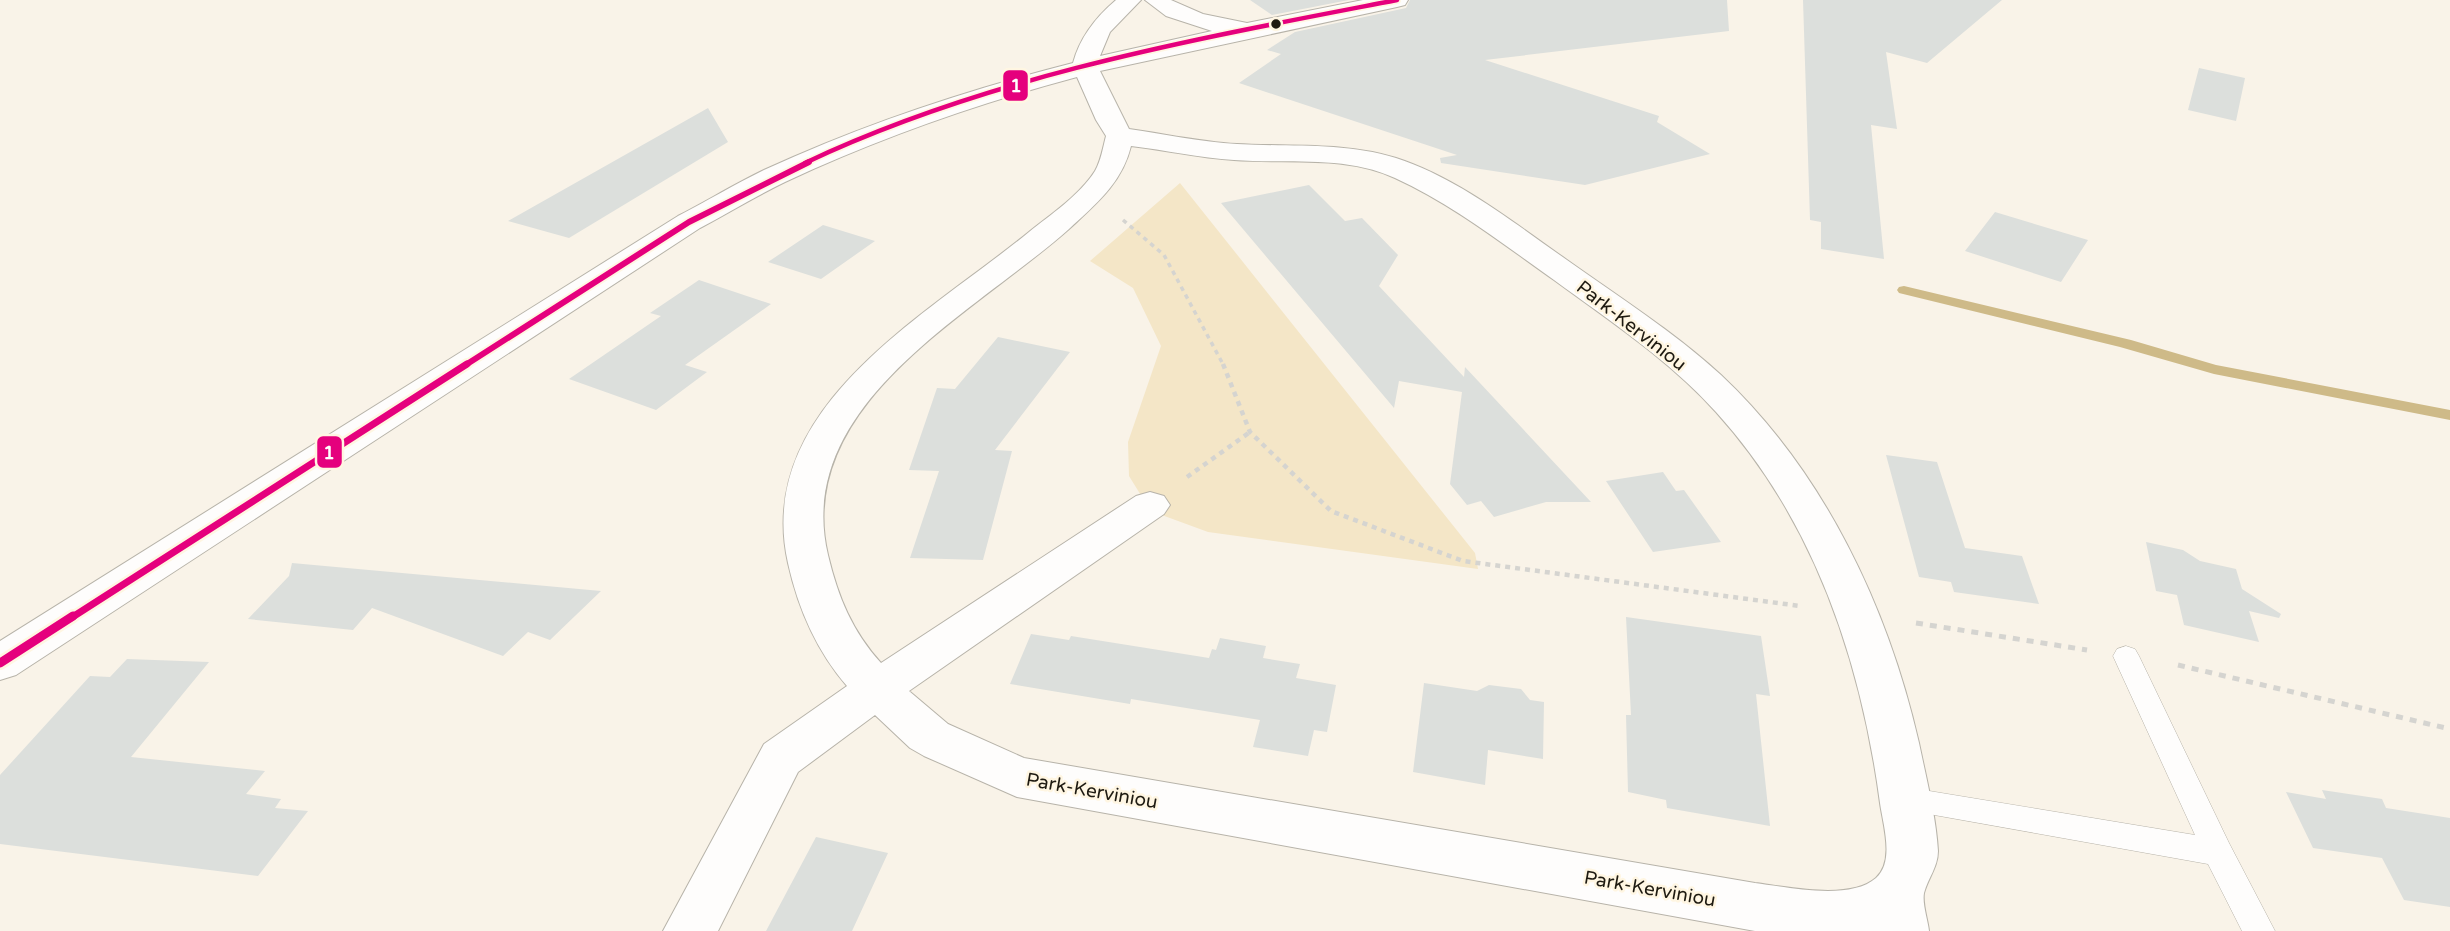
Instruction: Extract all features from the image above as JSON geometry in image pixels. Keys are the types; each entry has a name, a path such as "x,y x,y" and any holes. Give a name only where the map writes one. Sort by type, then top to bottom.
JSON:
{"street":[{"path":"1120,136 1109,120 1085,67 1088,50 1105,20 1130,0"},
{"path":"1154,21 1250,30 1397,0"},
{"path":"0,663 723,202 793,166 900,122 995,91 1085,67 1154,21 1198,20 1250,30"},
{"name":"Park-Kerviniou","path":"1120,136 1200,149 1269,154 1320,154 1379,162 1403,170 1454,199 1534,251 1659,343 1702,379 1747,425 1798,496 1837,566 1876,669 1900,766 1912,855 1900,912 1814,913 1755,907 1017,776 931,737 877,690 846,654 819,607 807,559 802,517 811,466 832,420 860,386 908,342 1028,250 1090,192 1107,175 1120,136"},
{"path":"690,931 782,758 833,719 1150,505"}],"lane":[{"path":"2126,656 2218,852 2259,931"},
{"path":"1905,799 2218,852"}],"path":[{"path":"1090,192 1164,255 1220,355 1250,432 1331,511 1463,561 1855,613 2126,656 2190,667 2450,729"},
{"path":"1150,505 1250,432"}],"shaded area":[{"path":"1180,183 1475,553 1478,569 1208,532 1159,514 1142,497 1129,476 1128,442 1161,346 1133,288 1090,261"}],"building":[{"path":"1250,0 1349,0 1272,15"},
{"path":"1410,0 1727,0 1729,31 1485,60 1659,116 1657,122 1710,154 1585,185 1441,163 1440,158 1457,155 1239,83 1281,54 1267,50 1295,32 1406,8"},
{"path":"1803,0 2002,0 1927,63 1886,52 1897,129 1871,125 1884,259 1821,249 1821,222 1810,220"},
{"path":"2199,68 2245,78 2236,121 2188,110"},
{"path":"708,108 728,142 569,238 508,221"},
{"path":"1309,185 1345,221 1362,218 1398,255 1379,286 1464,377 1465,367 1591,502 1546,502 1494,517 1481,501 1467,505 1450,484 1462,392 1399,381 1394,408 1221,203"},
{"path":"1995,212 2088,240 2061,282 1965,251"},
{"path":"823,225 875,241 821,279 768,262"},
{"path":"699,280 771,304 685,365 707,372 656,410 569,379 661,316 650,313"},
{"path":"998,337 1070,352 995,450 1012,451 983,560 910,558 939,471 909,470 937,388 955,389"},
{"path":"1886,455 1937,462 1965,548 2022,556 2039,604 1954,592 1951,582 1919,577"},
{"path":"1663,472 1676,491 1684,490 1721,542 1653,552 1606,481"},
{"path":"2146,542 2183,550 2200,561 2236,569 2242,589 2281,614 2279,618 2249,611 2259,642 2184,625 2177,595 2156,591"},
{"path":"292,563 601,591 550,640 528,632 503,656 372,608 353,630 248,619 289,576"},
{"path":"1626,617 1761,636 1770,696 1756,694 1770,826 1667,808 1666,800 1628,792 1626,715 1631,715"},
{"path":"1031,634 1069,640 1071,636 1209,658 1212,649 1216,650 1220,638 1266,646 1263,658 1300,664 1296,678 1336,685 1327,732 1314,730 1308,756 1253,747 1260,720 1131,699 1130,704 1010,684"},
{"path":"127,659 209,662 131,757 265,771 246,794 281,799 275,808 308,811 258,876 0,844 0,775 90,676 110,677"},
{"path":"1424,683 1477,691 1489,685 1521,689 1530,700 1544,702 1543,759 1488,750 1485,785 1413,772"},
{"path":"2322,790 2382,799 2386,808 2450,818 2450,907 2404,900 2382,858 2313,848 2286,792 2326,799"},
{"path":"816,837 888,853 852,931 766,931"}],"waterway":[{"path":"1904,290 2125,343 2214,369 2450,415"}],"transit line":[{"name":"1","path":"0,663 689,222 792,170 855,141 920,116 1054,74 1191,41 1397,0"}]}
